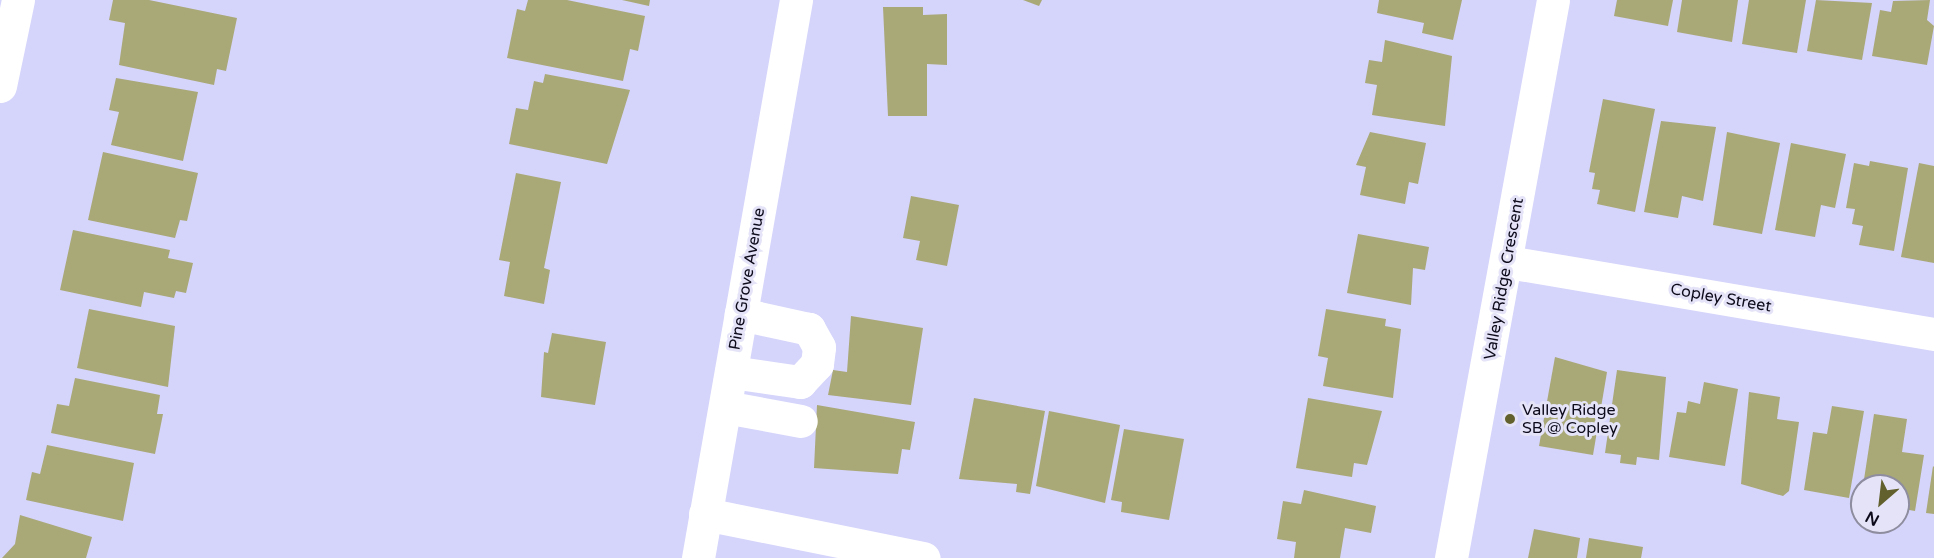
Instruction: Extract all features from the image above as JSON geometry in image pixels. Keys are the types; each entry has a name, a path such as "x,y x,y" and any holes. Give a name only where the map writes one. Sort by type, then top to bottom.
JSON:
{"street":[{"path":"0,86 18,0"},
{"name":"Pine Grove Avenue","path":"698,558 796,0"},
{"name":"Valley Ridge Crescent","path":"1451,558 1509,262 1553,0"},
{"name":"Copley Street","path":"1509,262 1934,334"},
{"path":"731,372 800,382 817,364 819,347 809,329 741,314"},
{"path":"725,407 801,421"},
{"path":"705,514 924,558"}],"building":[{"path":"113,0 149,0 237,18 226,71 217,69 214,85 119,65 125,23 109,20"},
{"path":"528,0 567,0 645,16 638,51 630,49 623,81 507,58 517,9 525,11"},
{"path":"622,0 650,0 649,6"},
{"path":"1023,0 1042,0 1039,6"},
{"path":"1379,0 1462,0 1453,40 1422,33 1424,23 1377,13"},
{"path":"1617,0 1673,0 1668,26 1614,16"},
{"path":"1682,0 1738,0 1732,42 1677,32"},
{"path":"1749,0 1806,0 1797,53 1742,44"},
{"path":"1816,0 1872,3 1862,60 1807,51"},
{"path":"1930,0 1927,20 1934,26 1927,65 1872,56 1880,10 1891,12 1893,1"},
{"path":"883,7 923,7 923,15 947,14 947,65 927,64 927,116 888,116"},
{"path":"1385,40 1452,56 1445,126 1372,115 1377,85 1365,83 1369,60 1382,62"},
{"path":"545,74 630,90 607,164 509,144 516,108 528,110 534,81 543,83"},
{"path":"116,78 198,92 183,161 111,145 119,112 109,110"},
{"path":"1603,99 1655,109 1635,212 1597,204 1600,190 1592,189 1595,173 1589,172"},
{"path":"1661,121 1716,127 1703,201 1682,196 1678,218 1644,212"},
{"path":"1370,132 1426,143 1418,184 1409,182 1405,204 1360,195 1366,167 1356,165"},
{"path":"1727,132 1780,143 1762,234 1713,225"},
{"path":"1791,143 1846,154 1835,208 1821,205 1815,237 1775,230"},
{"path":"103,152 198,173 187,221 180,220 175,238 88,220"},
{"path":"1870,161 1908,168 1894,251 1859,245 1863,226 1852,224 1855,209 1846,208 1854,163 1869,166"},
{"path":"1919,163 1934,166 1934,263 1901,257"},
{"path":"516,173 561,182 544,268 550,270 544,304 504,296 510,262 499,260"},
{"path":"911,196 959,205 947,266 916,260 920,241 903,238"},
{"path":"73,230 170,250 168,258 193,263 186,293 176,291 174,298 144,292 141,307 60,290"},
{"path":"1358,234 1429,247 1425,270 1413,268 1411,305 1347,293"},
{"path":"89,309 175,326 168,387 77,368"},
{"path":"1326,309 1386,319 1385,326 1401,329 1393,398 1323,386 1328,358 1318,356"},
{"path":"851,316 923,328 911,405 828,395 833,370 847,372"},
{"path":"552,333 606,342 595,405 541,397 544,352 548,353"},
{"path":"1555,357 1607,372 1593,455 1539,446"},
{"path":"1617,370 1666,377 1659,460 1637,457 1636,465 1620,463 1621,455 1605,453"},
{"path":"75,378 160,395 157,414 163,414 155,454 51,433 57,404 69,406"},
{"path":"1704,382 1738,389 1725,466 1669,457 1677,412 1686,413 1688,401 1700,404"},
{"path":"1749,392 1780,397 1777,419 1799,422 1789,491 1783,496 1741,484"},
{"path":"974,398 1045,411 1030,494 1016,492 1017,484 959,479"},
{"path":"1308,398 1382,411 1367,465 1354,463 1352,477 1296,468"},
{"path":"817,405 915,422 910,450 902,449 898,474 814,468"},
{"path":"1832,406 1864,411 1853,474 1850,474 1849,498 1804,490 1813,432 1827,434"},
{"path":"1049,411 1120,425 1105,503 1036,486"},
{"path":"1874,414 1907,419 1902,452 1924,455 1915,511 1910,510 1910,474 1865,474"},
{"path":"1124,429 1184,439 1169,520 1121,512 1122,502 1111,500"},
{"path":"47,445 134,463 123,521 26,500 32,472 40,474"},
{"path":"1934,467 1934,514 1926,513"},
{"path":"1304,490 1376,506 1371,533 1345,528 1340,558 1294,558 1296,542 1277,539 1283,501 1301,504"},
{"path":"20,515 92,537 86,558 2,558 15,544"},
{"path":"1534,529 1580,538 1577,558 1528,558"},
{"path":"1589,538 1643,547 1641,558 1586,558"}],"place":[{"name":"Valley Ridge SB @ Copley","path":"1510,419"}]}
